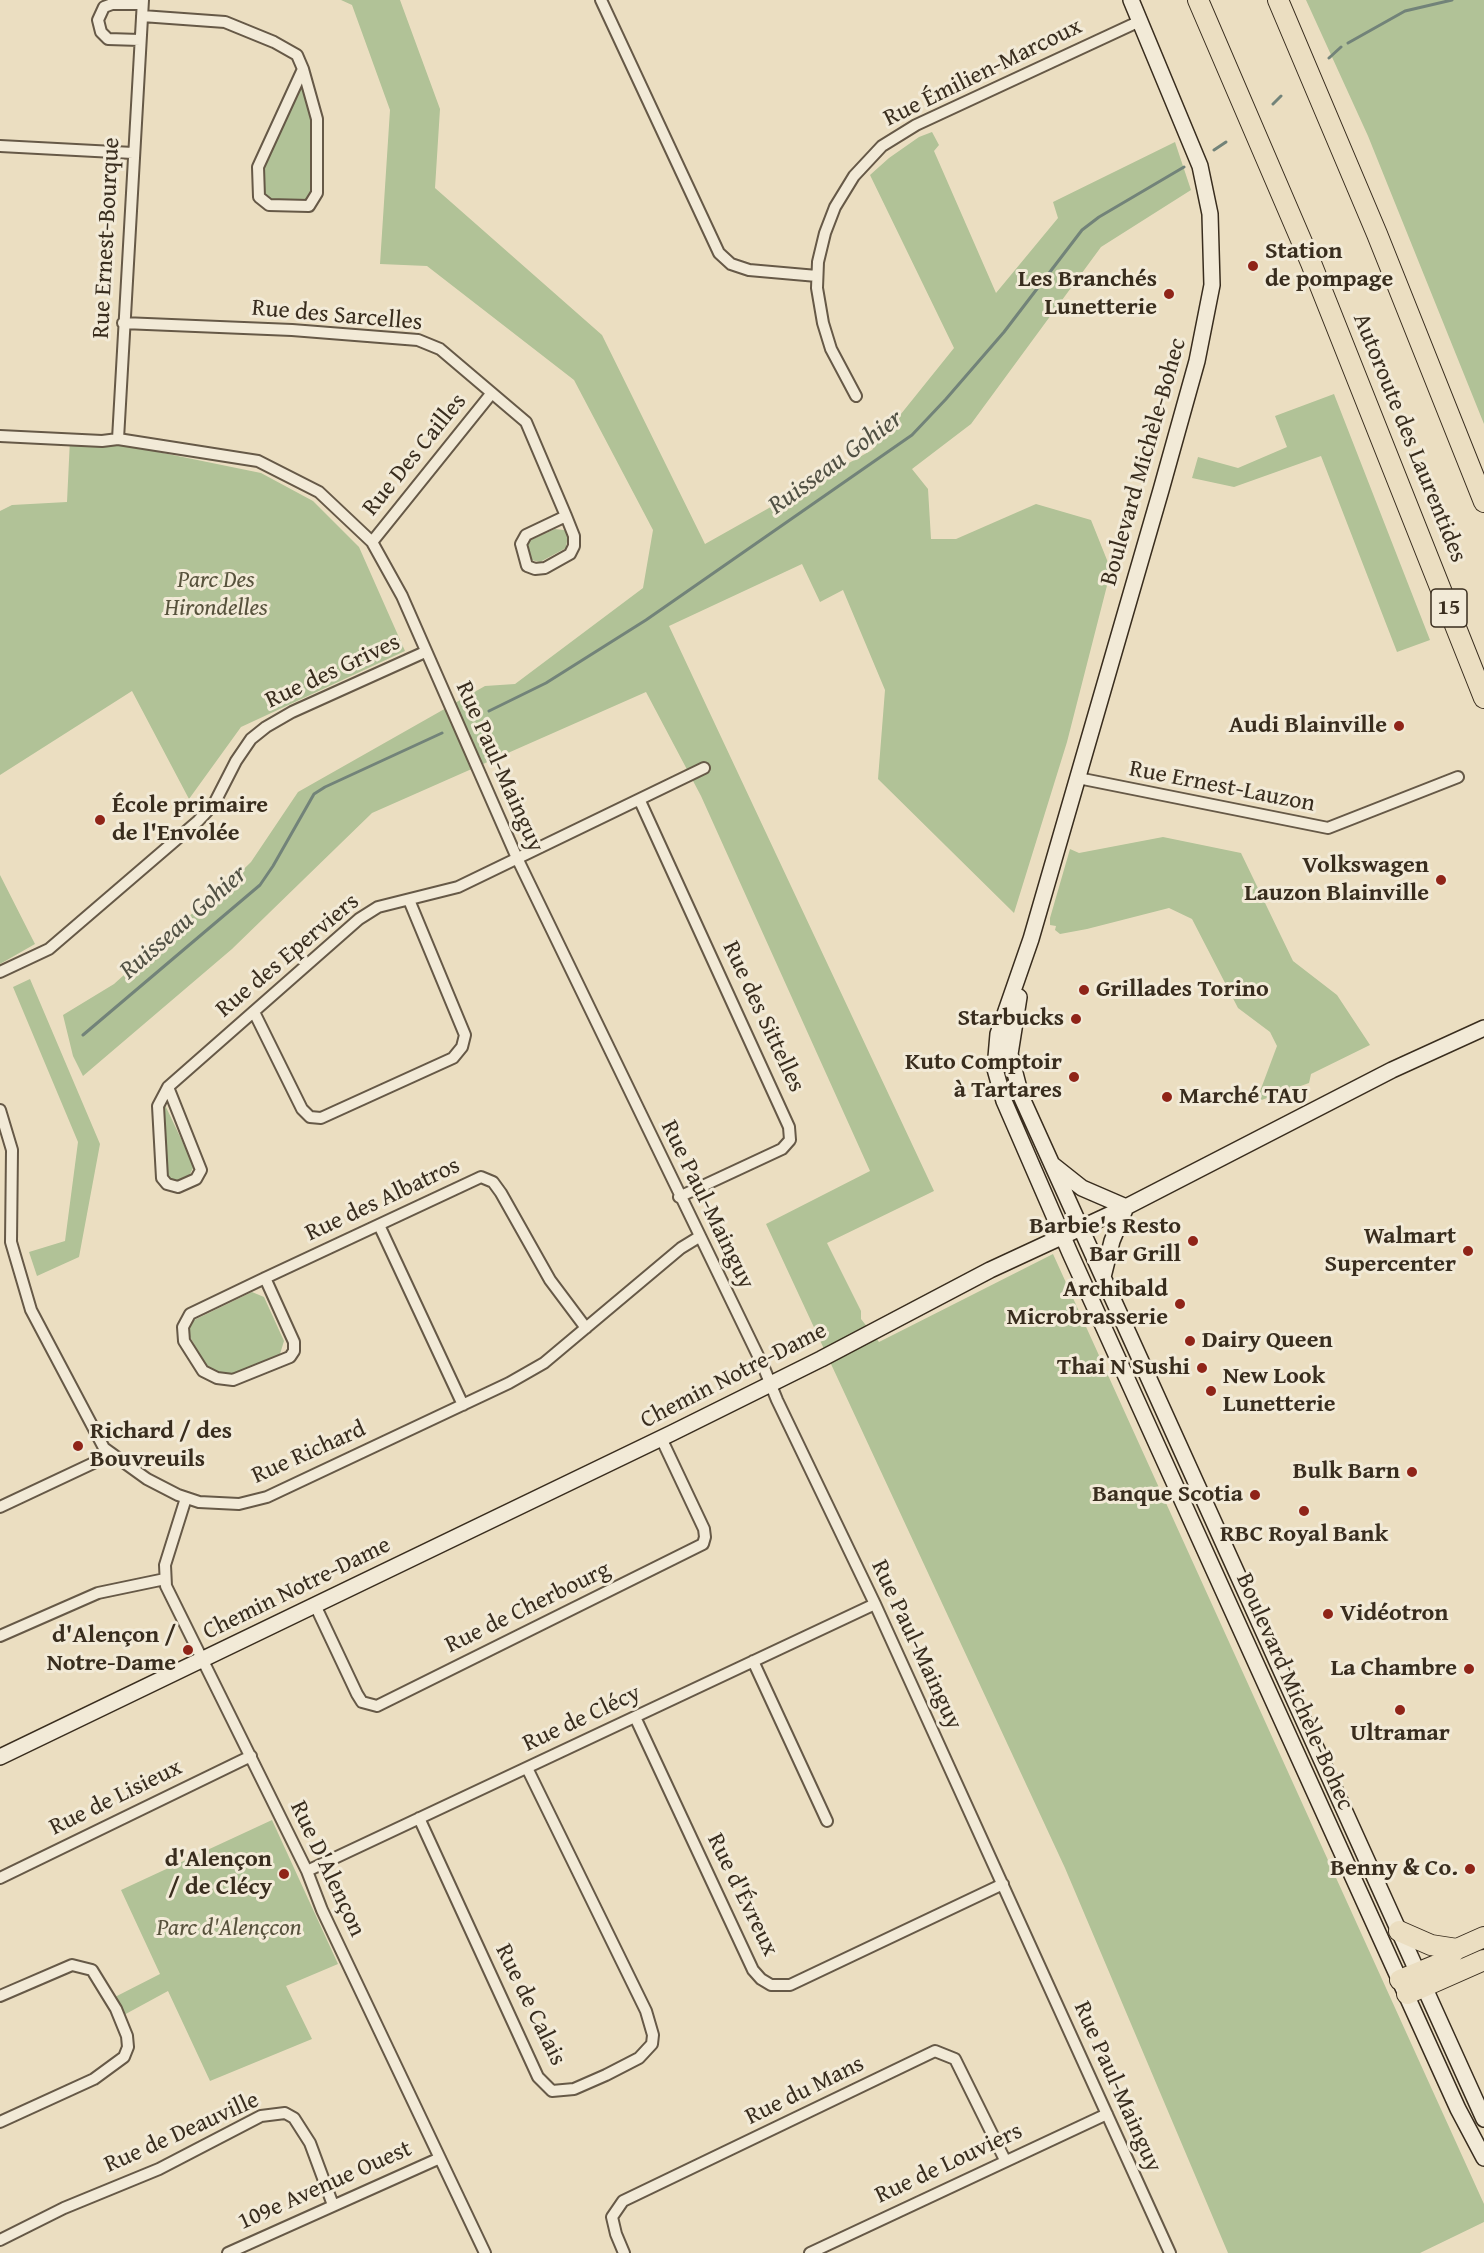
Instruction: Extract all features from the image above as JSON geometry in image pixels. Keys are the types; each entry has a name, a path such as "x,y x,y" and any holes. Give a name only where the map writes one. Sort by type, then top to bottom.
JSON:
{"highway":[{"name":"Autoroute des Laurentides","path":"1198,0 1311,263 1484,698"},
{"name":"Autoroute des Laurentides","path":"1278,0 1385,252 1484,502"},
{"path":"1399,1931 1431,1945 1457,1949"},
{"path":"1412,1983 1457,1949 1484,1937"},
{"path":"1412,1983 1484,1960"}],"street":[{"path":"601,0 719,253 731,264 748,270 817,276"},
{"name":"Boulevard Michèle-Bohec","path":"1131,0 1185,124 1202,172 1212,233 1212,285 1205,327 1186,401 1031,939 999,1029 995,1069 1004,1101 1064,1236 1412,1983 1484,2119"},
{"name":"Rue Ernest-Bourque","path":"118,439 123,323 142,16 142,2 111,4 104,7 98,20 100,32 108,39 140,40"},
{"path":"142,16 225,22 274,42 297,55 303,69 317,119 317,193 309,206 269,205 259,197 258,167 303,69"},
{"name":"Rue Émilien-Marcoux","path":"856,396 842,372 827,336 818,300 817,276 825,233 841,196 854,176 891,140 925,121 1140,21"},
{"path":"0,146 133,153"},
{"name":"Rue des Sarcelles","path":"123,323 292,330 418,340 440,349 526,422 566,516 574,536 574,546 570,554 545,568 535,569 527,566 521,544 526,535 566,516"},
{"name":"Rue Des Cailles","path":"372,542 491,394"},
{"name":"Rue Paul-Mainguy","path":"0,436 102,441 118,439 258,461 319,492 372,542 402,596 517,858 875,1604 1170,2253"},
{"name":"Rue des Grives","path":"0,972 49,949 198,821 213,804 236,761 251,739 266,727 292,712 425,652"},
{"name":"Rue des Eperviers","path":"168,1087 201,1170 196,1179 178,1187 167,1184 162,1178 158,1106 168,1087 359,919 378,907 458,887 640,801 704,768"},
{"name":"Rue Ernest-Lauzon","path":"1078,778 1328,828 1458,777"},
{"name":"Rue des Sittelles","path":"640,801 789,1127 789,1140 782,1149 679,1197"},
{"path":"254,1012 302,1110 310,1117 321,1118 453,1058 462,1047 465,1035 409,900"},
{"name":"Boulevard Michèle-Bohec","path":"1031,939 1013,1025 1011,1061 1018,1088 1399,1931 1412,1983 1458,2109 1484,2158"},
{"name":"Chemin Notre-Dame","path":"0,1757 661,1438 990,1270 1126,1207 1392,1070 1484,1028"},
{"name":"Rue Richard","path":"0,1110 12,1150 11,1242 31,1310 94,1433 109,1453 147,1479 186,1498 224,1504 260,1500 463,1405 544,1363 681,1248 699,1237"},
{"path":"1051,1163 1082,1188 1126,1207 1112,1241 1103,1277"},
{"name":"Rue des Albatros","path":"265,1278 294,1342 294,1351 290,1357 233,1380 217,1378 203,1371 184,1341 183,1327 190,1314 265,1278 481,1177 493,1182 550,1280 586,1328"},
{"path":"379,1225 463,1405"},
{"name":"Rue de Cherbourg","path":"315,1605 357,1694 362,1702 377,1706 703,1544 704,1529 661,1438"},
{"path":"0,1507 102,1459 109,1453"},
{"path":"0,1636 98,1593 165,1579 166,1559 186,1498"},
{"name":"Rue D'Alençon","path":"165,1579 202,1660 307,1871 322,1910 485,2253"},
{"name":"Rue de Clécy","path":"307,1871 875,1604"},
{"path":"753,1660 827,1821"},
{"name":"Rue d'Évreux","path":"634,1717 753,1970 771,1985 790,1985 1003,1884"},
{"name":"Rue de Lisieux","path":"0,1878 251,1756"},
{"name":"Rue de Calais","path":"419,1818 538,2077 552,2091 574,2089 606,2075 639,2058 652,2044 653,2035 645,2011 527,1768"},
{"path":"0,1996 72,1965 92,1970 116,2009 127,2036 128,2047 124,2057 94,2079 0,2122"},
{"name":"Rue du Mans","path":"624,2253 615,2234 612,2217 623,2200 935,2050 955,2059 1005,2160"},
{"name":"Rue de Deauville","path":"0,2240 64,2208 159,2169 261,2116 285,2113 294,2118 310,2143 333,2205"},
{"name":"Rue de Louviers","path":"810,2253 1107,2114"},
{"name":"109e Avenue Ouest","path":"228,2253 440,2158"}],"green space":[{"path":"341,0 400,0 440,109 435,188 602,335 705,544 872,450 954,348 870,175 889,158 919,137 932,132 939,145 934,151 996,293 1058,218 1053,202 1175,142 1191,190 1101,247 971,424 912,469 928,489 931,539 956,539 1036,504 1091,520 1111,570 1067,742 1014,913 878,779 885,690 843,590 820,602 802,564 669,626 934,1191 827,1243 861,1311 861,1319 879,1342 1053,1254 1484,2204 1484,2222 1420,2253 1228,2253 1065,1868 766,1224 870,1171 701,796 646,692 372,813 232,949 83,1076 73,1056 63,1015 114,984 189,916 216,896 251,862 298,792 485,686 515,684 643,588 653,530 574,380 427,266 380,264 390,110 352,5"},
{"path":"1306,0 1484,0 1484,424 1368,136"},
{"path":"303,69 317,119 317,193 309,206 269,205 259,197 258,167"},
{"path":"1334,394 1430,640 1397,652 1321,456 1234,487 1192,478 1198,457 1238,468 1287,447 1275,416"},
{"name":"Parc Des Hirondelles","path":"70,439 119,444 261,473 313,501 359,547 405,651 241,727 189,799 132,691 0,775 0,511 12,505 67,502"},
{"path":"555,529 564,530 568,534 566,548 540,562 531,560 525,548 528,541"},
{"path":"1163,837 1241,853 1293,961 1337,995 1370,1045 1311,1074 1309,1083 1256,1102 1277,1046 1270,1032 1238,1008 1192,919 1169,908 1060,934 1055,930 1056,926 1050,925 1070,849 1079,853"},
{"path":"0,875 35,944 0,964"},
{"path":"30,979 100,1144 79,1257 37,1276 29,1252 65,1241 78,1142 13,987"},
{"path":"165,1105 194,1166 189,1176 178,1181 169,1179 167,1173 163,1107"},
{"path":"252,1292 264,1297 284,1341 280,1354 236,1374 222,1374 207,1368 188,1333 190,1322"},
{"name":"Parc d'Alençcon","path":"272,1820 338,1964 286,1986 312,2039 210,2081 168,1991 122,2016 113,1998 160,1974 121,1890"}],"waterway":[{"name":"Ruisseau Gohier","path":"1348,43 1405,11 1452,0"},
{"name":"Ruisseau Gohier","path":"1329,58 1341,47"},
{"name":"Ruisseau Gohier","path":"1273,104 1281,96"},
{"name":"Ruisseau Gohier","path":"1214,150 1226,142"},
{"name":"Ruisseau Gohier","path":"489,711 546,683 646,620 912,435 1004,332 1082,230 1099,217 1184,167"},
{"name":"Ruisseau Gohier","path":"83,1035 260,885 314,794 442,733"}],"place":[{"name":"Station de pompage","path":"1253,266"},
{"name":"Les Branchés Lunetterie","path":"1169,294"},
{"name":"Audi Blainville","path":"1399,726"},
{"name":"École primaire de l'Envolée","path":"100,820"},
{"name":"Volkswagen Lauzon Blainville","path":"1441,880"},
{"name":"Grillades Torino","path":"1084,990"},
{"name":"Starbucks","path":"1076,1019"},
{"name":"Kuto Comptoir à Tartares","path":"1074,1077"},
{"name":"Marché TAU","path":"1167,1097"},
{"name":"Barbie's Resto Bar Grill","path":"1193,1241"},
{"name":"Walmart Supercenter","path":"1468,1251"},
{"name":"Archibald Microbrasserie","path":"1180,1304"},
{"name":"Dairy Queen","path":"1190,1341"},
{"name":"Thai N Sushi","path":"1202,1368"},
{"name":"New Look Lunetterie","path":"1211,1391"},
{"name":"Richard / des Bouvreuils","path":"78,1446"},
{"name":"Bulk Barn","path":"1412,1472"},
{"name":"Banque Scotia","path":"1255,1495"},
{"name":"RBC Royal Bank","path":"1304,1511"},
{"name":"Vidéotron","path":"1328,1614"},
{"name":"d'Alençon / Notre-Dame","path":"188,1650"},
{"name":"La Chambre","path":"1469,1669"},
{"name":"Ultramar","path":"1400,1710"},
{"name":"Benny & Co.","path":"1470,1869"},
{"name":"d'Alençon / de Clécy","path":"284,1874"}]}
